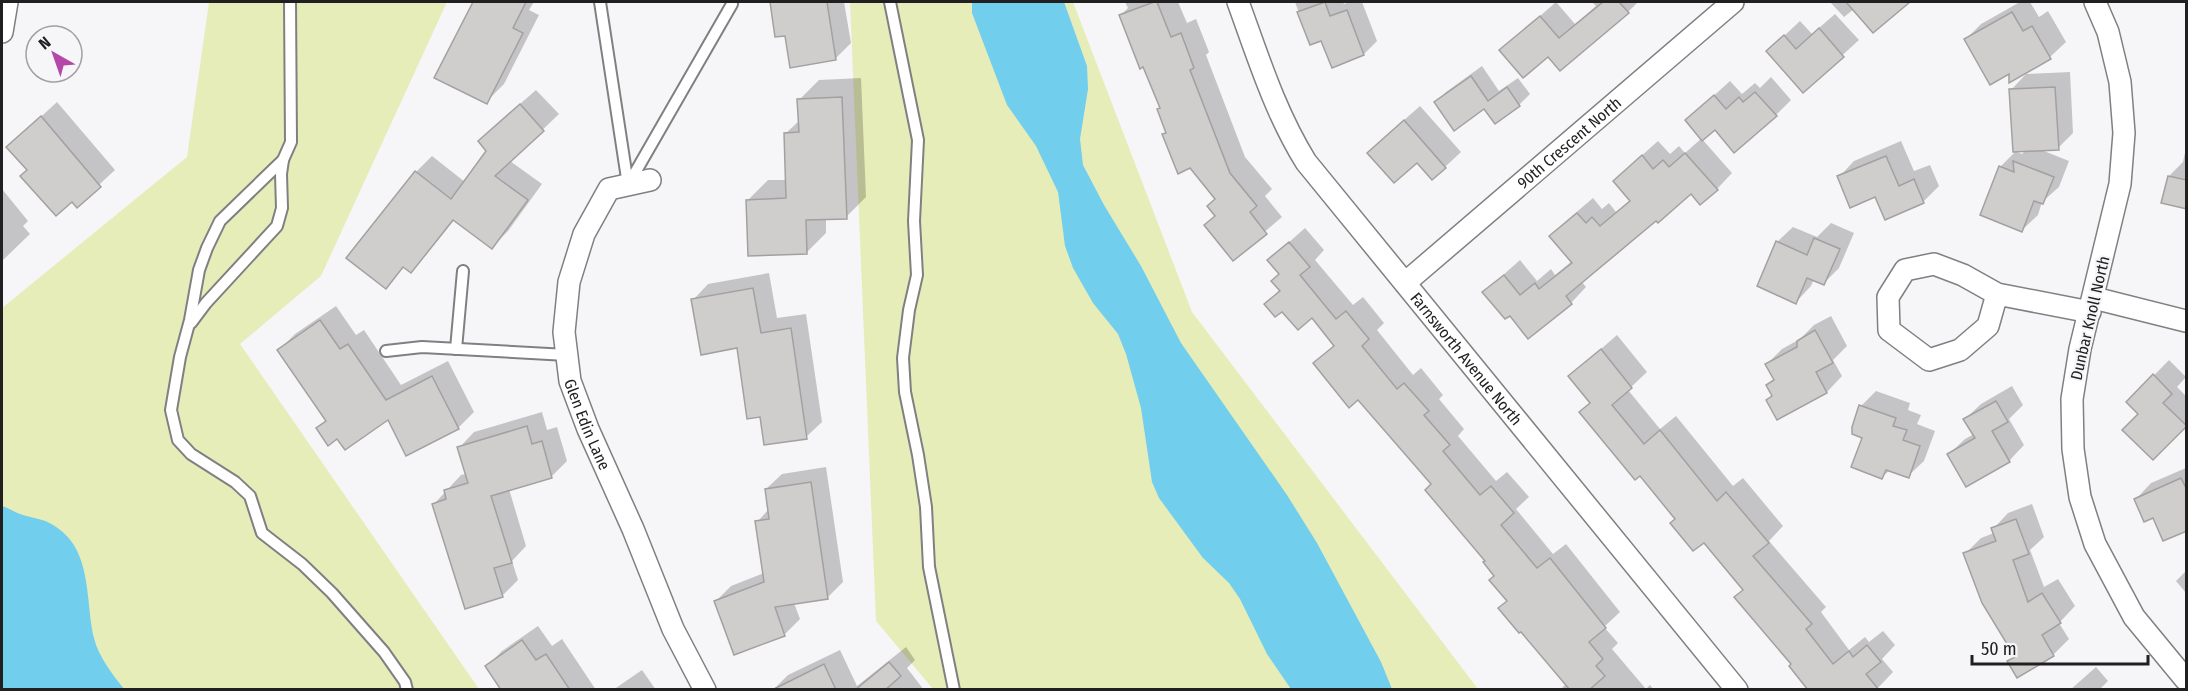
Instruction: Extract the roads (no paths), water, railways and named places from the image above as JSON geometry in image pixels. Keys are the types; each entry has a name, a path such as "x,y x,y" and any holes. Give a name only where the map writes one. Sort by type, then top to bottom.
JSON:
{"street":[{"path":"2,33 7,2"},
{"name":"Farnsworth Avenue North","path":"1238,2 1289,134 1306,162 1737,690"},
{"name":"90th Crescent North","path":"1406,283 1733,2"},
{"name":"Dunbar Knoll North","path":"2096,2 2109,32 2120,82 2124,134 2120,184 2080,349 2072,399 2073,449 2080,497 2095,544 2134,617 2187,680"},
{"name":"Glen Edin Lane","path":"650,180 609,189 584,234 569,282 564,332 570,381 588,429 633,529 673,629 705,690"},
{"path":"1998,294 1988,326 1960,351 1929,360 1888,330 1888,297 1905,270 1934,264 1962,275 1998,294 2092,305 2187,321"}],"lane":[{"path":"189,325 206,303 277,226 282,208 283,160 291,142 290,2"},
{"path":"600,2 628,185"},
{"path":"890,2 918,140 914,222 917,275 909,310 903,358 905,392 926,507 929,567 954,690"},
{"path":"628,185 732,4"},
{"path":"283,160 220,221 207,248 199,270 171,410 178,440 191,454 236,482 250,496 262,533 302,564 332,593 384,652 405,682 407,690"},
{"path":"456,349 464,271"},
{"path":"386,351 422,347 567,356"}],"water":[{"path":"972,2 1064,2 1087,66 1088,89 1080,139 1083,165 1141,266 1181,343 1287,495 1317,543 1381,662 1392,689 1291,689 1267,654 1240,599 1229,583 1203,558 1159,498 1152,482 1141,408 1126,354 1118,334 1093,303 1073,268 1065,246 1058,192 1036,146 1007,105 972,13"},
{"path":"2,506 50,523 66,535 75,547 85,576 96,645 106,665 124,689 2,689"}]}
